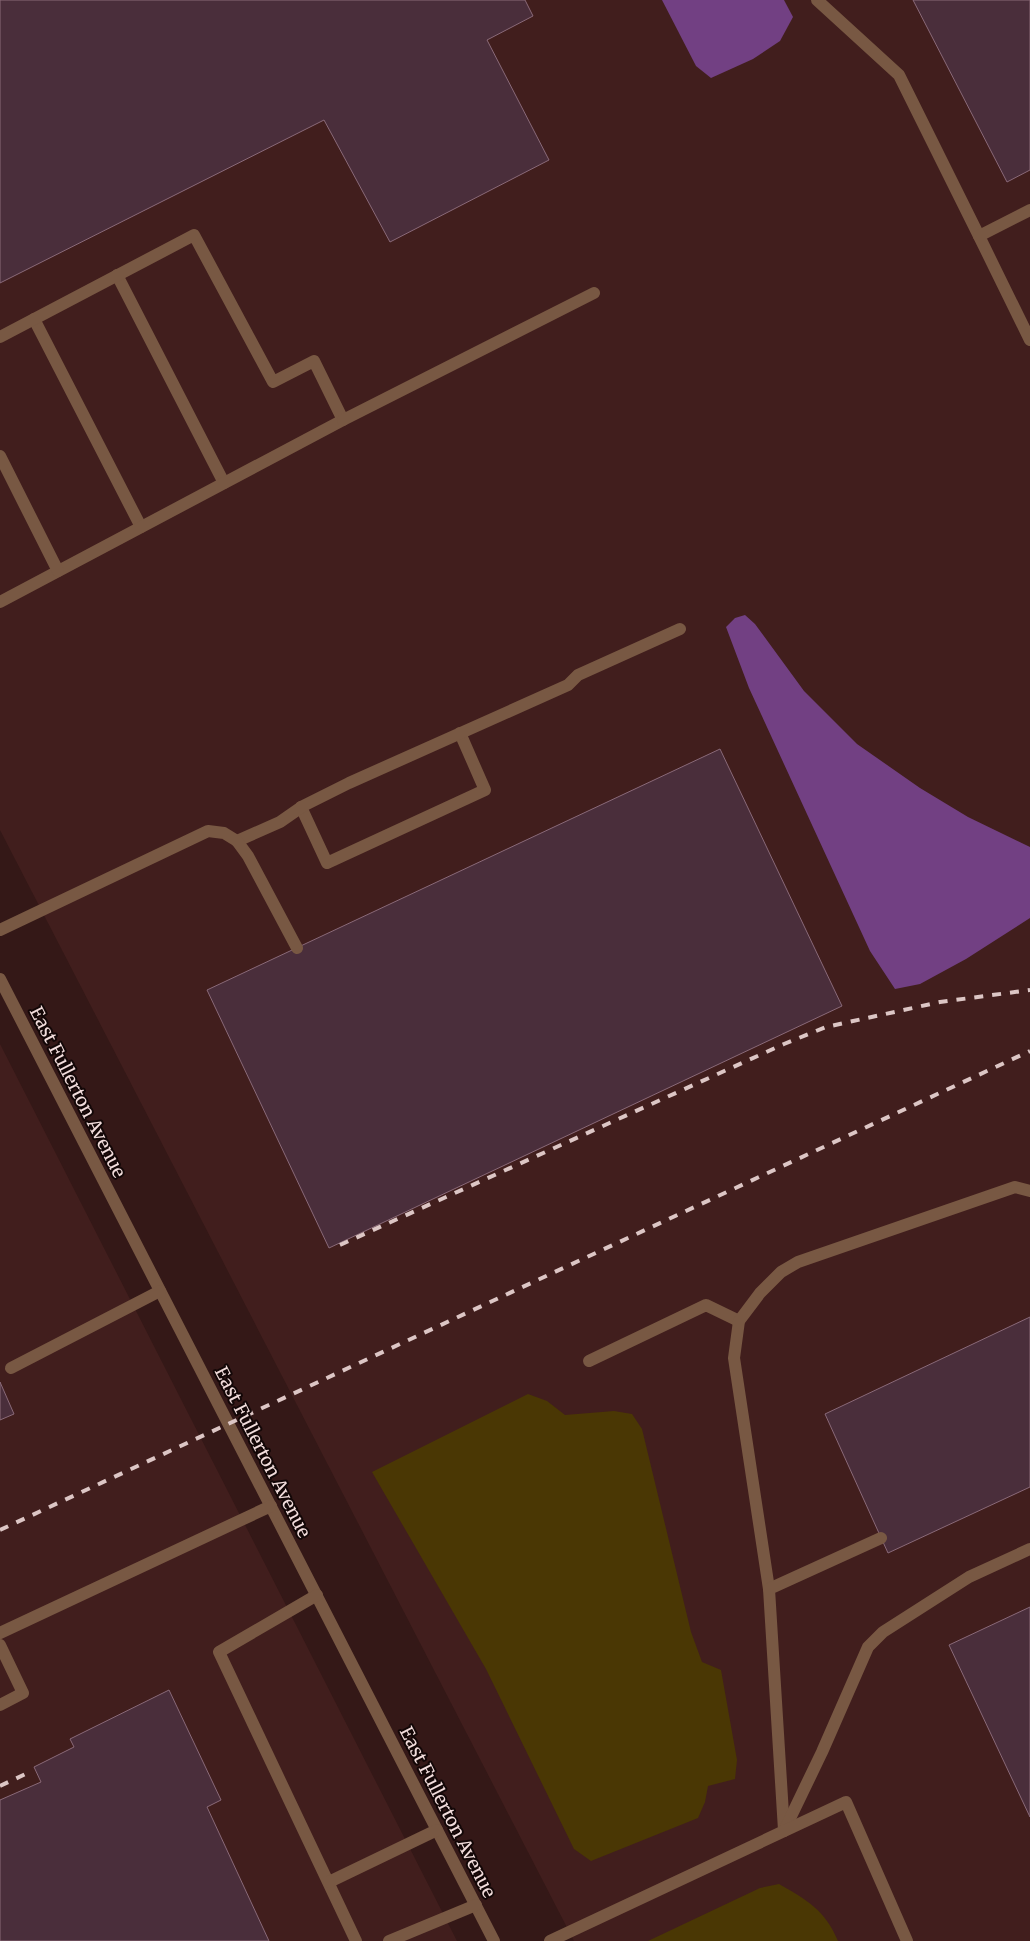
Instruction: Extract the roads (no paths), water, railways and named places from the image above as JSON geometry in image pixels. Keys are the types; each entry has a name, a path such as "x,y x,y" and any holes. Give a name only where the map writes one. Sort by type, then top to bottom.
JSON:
{"street":[{"path":"817,0 899,75 1030,340"},
{"path":"979,236 1030,210"},
{"path":"0,337 194,235 273,382 314,361 343,420"},
{"path":"117,275 224,483"},
{"path":"0,602 343,420 594,293"},
{"path":"34,319 141,527"},
{"path":"0,456 58,571"},
{"path":"237,841 280,822 301,807 568,685 578,675 680,628"},
{"path":"301,807 327,863 485,790 460,733"},
{"path":"0,930 208,831 224,833 237,841 248,856 297,948"},
{"name":"East Fullerton Avenue","path":"0,979 494,1941"},
{"path":"784,1831 769,1589 734,1358 739,1321 760,1293 776,1277 798,1262 1015,1187 1030,1191"},
{"path":"11,1368 160,1291"},
{"path":"589,1361 706,1305 739,1321"},
{"path":"0,1633 270,1506"},
{"path":"769,1589 881,1538"},
{"path":"784,1831 822,1752 868,1647 883,1632 969,1577 1030,1549"},
{"path":"317,1596 220,1652 356,1941"},
{"path":"0,1645 22,1694 0,1705"},
{"path":"550,1941 846,1802 907,1941"},
{"path":"328,1882 437,1830"},
{"path":"389,1941 476,1905"}],"railway":[{"path":"340,1245 784,1044 826,1027 940,1002 1030,990"},
{"path":"0,1530 1030,1051"},
{"path":"0,1786 32,1771"}]}
